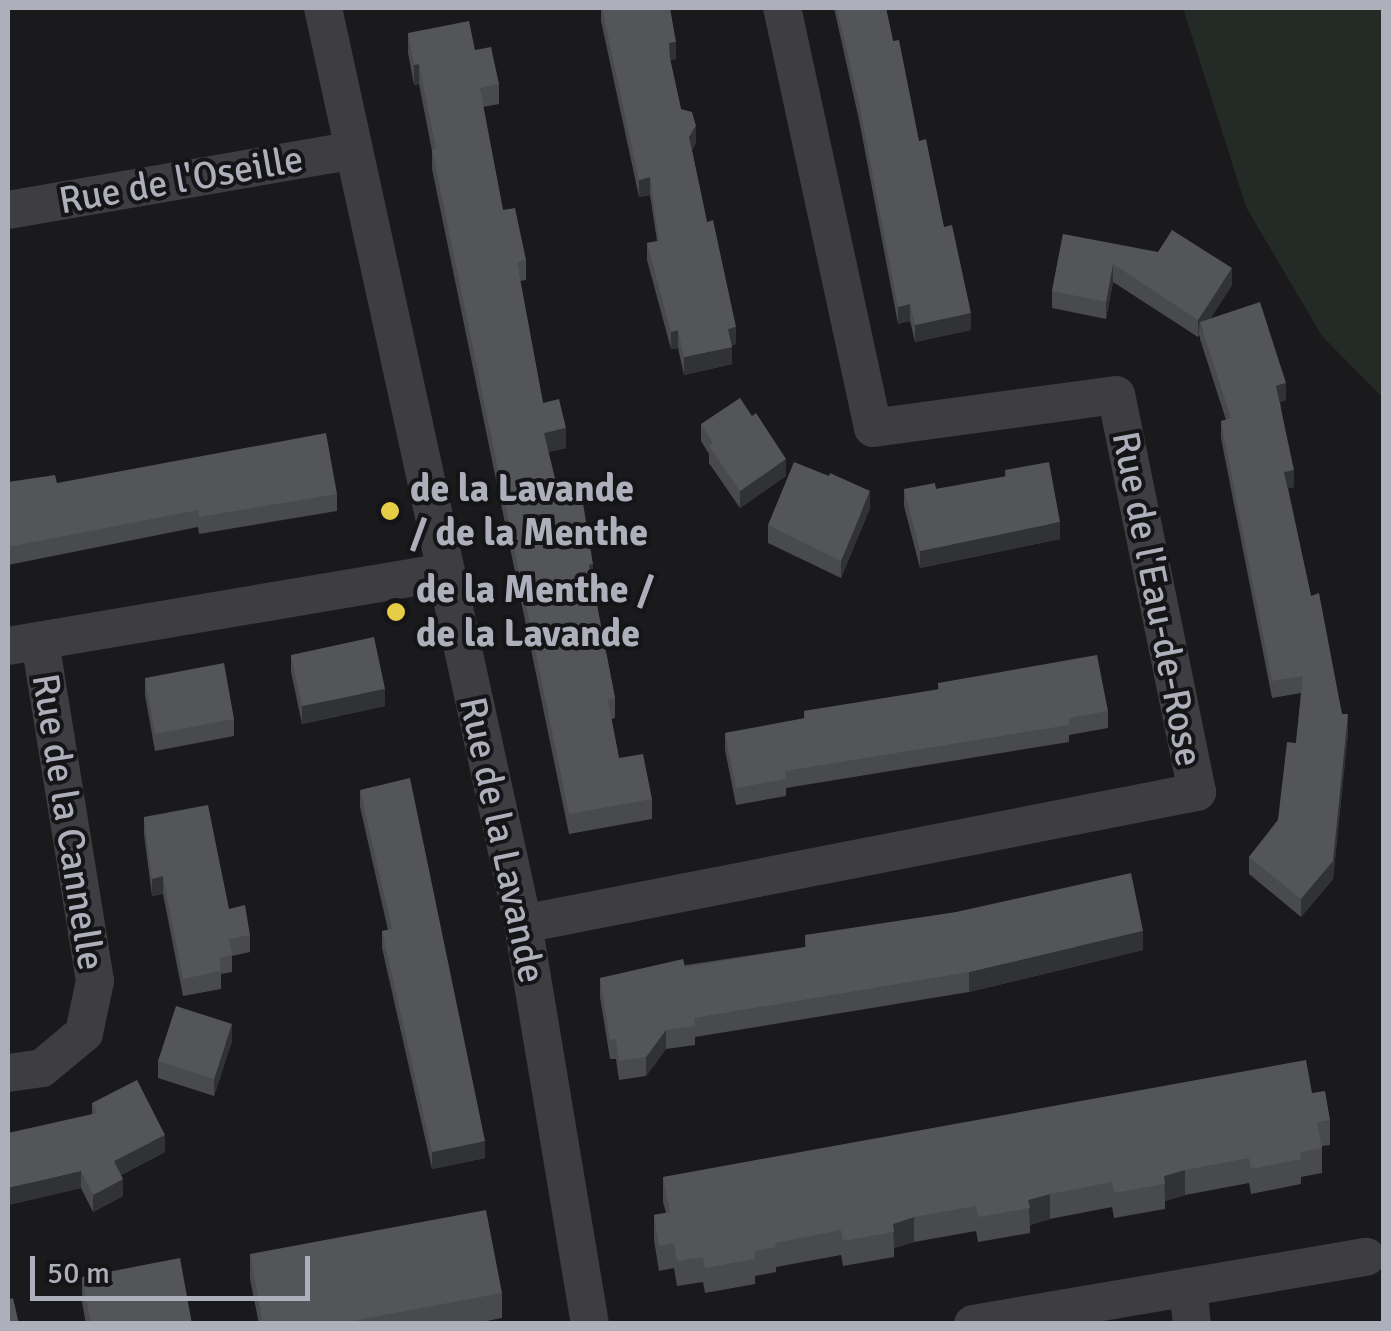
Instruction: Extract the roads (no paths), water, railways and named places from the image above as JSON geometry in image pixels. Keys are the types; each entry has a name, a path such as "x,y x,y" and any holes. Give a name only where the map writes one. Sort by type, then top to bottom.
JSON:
{"street":[{"name":"Rue de la Lavande","path":"323,8 524,924 590,1324"},
{"name":"Rue de l'Eau-de-Rose","path":"524,924 1196,792 1116,394 873,428 782,8"},
{"name":"Rue de l'Oseille","path":"8,210 354,150"},
{"path":"24,644 444,572"},
{"name":"Rue de la Cannelle","path":"8,1073 42,1068 84,1034 95,981 24,644"},
{"path":"973,1324 1190,1305 1366,1257"}],"place":[{"name":"de la Lavande / de la Menthe","path":"390,511"},
{"name":"de la Menthe / de la Lavande","path":"396,612"}]}
